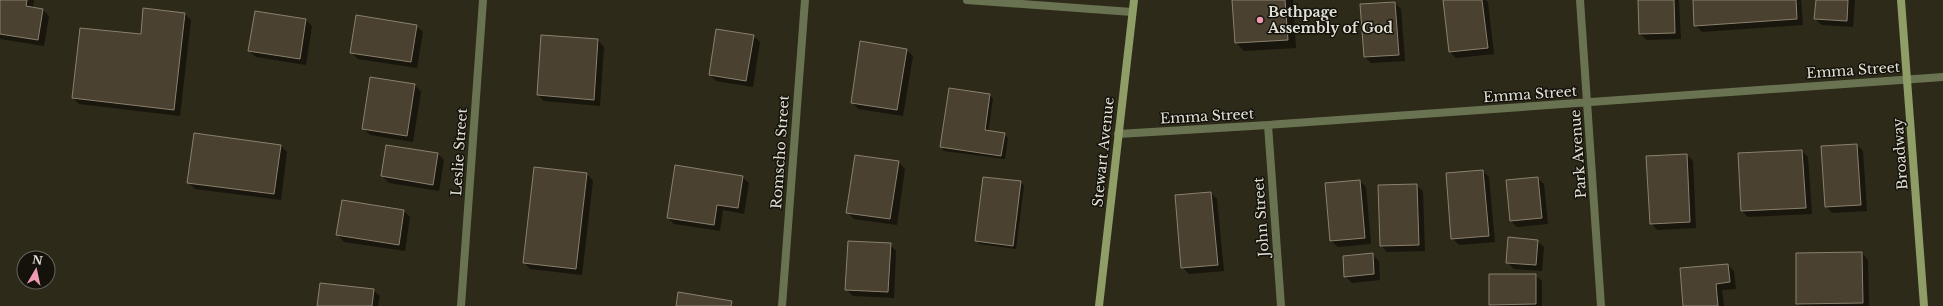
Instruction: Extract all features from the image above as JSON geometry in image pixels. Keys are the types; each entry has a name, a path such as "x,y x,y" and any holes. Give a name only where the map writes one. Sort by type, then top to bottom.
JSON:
{"main road":[{"name":"Stewart Avenue","path":"1099,306 1134,0"},
{"name":"Broadway","path":"1901,0 1924,306"}],"street":[{"name":"Leslie Street","path":"462,306 483,0"},
{"name":"Romscho Street","path":"782,306 805,0"},
{"path":"966,0 1132,12"},
{"name":"Park Avenue","path":"1580,0 1601,306"},
{"name":"Emma Street","path":"1118,134 1587,103 1943,77"},
{"name":"John Street","path":"1268,125 1280,306"}],"building":[{"path":"0,0 27,0 26,6 43,9 38,40 0,34"},
{"name":"Bethpage Assembly of God","path":"1232,0 1285,0 1288,40 1235,43"},
{"path":"1443,0 1482,0 1488,48 1449,52"},
{"path":"1638,0 1674,0 1675,33 1639,34"},
{"path":"1693,0 1796,0 1797,19 1694,26"},
{"path":"1816,0 1848,0 1847,21 1814,19"},
{"path":"1395,2 1399,55 1364,57 1360,4"},
{"path":"143,8 185,13 174,110 72,98 80,28 141,34"},
{"path":"255,11 306,19 300,59 248,51"},
{"path":"356,15 417,25 411,62 350,53"},
{"path":"716,29 754,35 746,81 709,75"},
{"path":"541,35 598,39 594,100 537,95"},
{"path":"860,41 907,49 897,110 851,103"},
{"path":"370,77 415,84 407,136 362,129"},
{"path":"949,88 990,94 985,130 1005,133 1001,156 940,147"},
{"path":"194,133 281,145 274,194 187,183"},
{"path":"1857,144 1861,205 1825,207 1821,146"},
{"path":"386,145 438,153 433,185 381,176"},
{"path":"1802,150 1806,208 1741,211 1738,153"},
{"path":"1687,154 1690,222 1650,224 1646,156"},
{"path":"855,155 899,161 890,219 846,213"},
{"path":"675,165 743,176 738,208 717,205 714,225 667,218"},
{"path":"534,167 587,173 576,269 523,263"},
{"path":"1483,170 1489,236 1451,239 1446,173"},
{"path":"983,177 1021,181 1013,246 975,241"},
{"path":"1538,177 1542,218 1510,221 1506,180"},
{"path":"1360,180 1365,238 1330,241 1325,183"},
{"path":"1417,184 1419,245 1380,246 1378,185"},
{"path":"1211,192 1218,265 1181,268 1175,195"},
{"path":"342,200 404,210 399,245 336,235"},
{"path":"1508,237 1538,240 1536,265 1506,263"},
{"path":"848,241 891,243 888,292 845,290"},
{"path":"1862,252 1863,303 1796,304 1796,253"},
{"path":"1373,253 1374,274 1344,277 1343,256"},
{"path":"1728,264 1730,282 1716,284 1718,306 1683,306 1680,268"},
{"path":"1489,274 1536,274 1536,304 1489,305"},
{"path":"320,283 374,289 372,306 317,306"},
{"path":"678,292 732,301 731,306 676,306"}],"place":[{"name":"Bethpage Assembly of God","path":"1260,20"}]}
